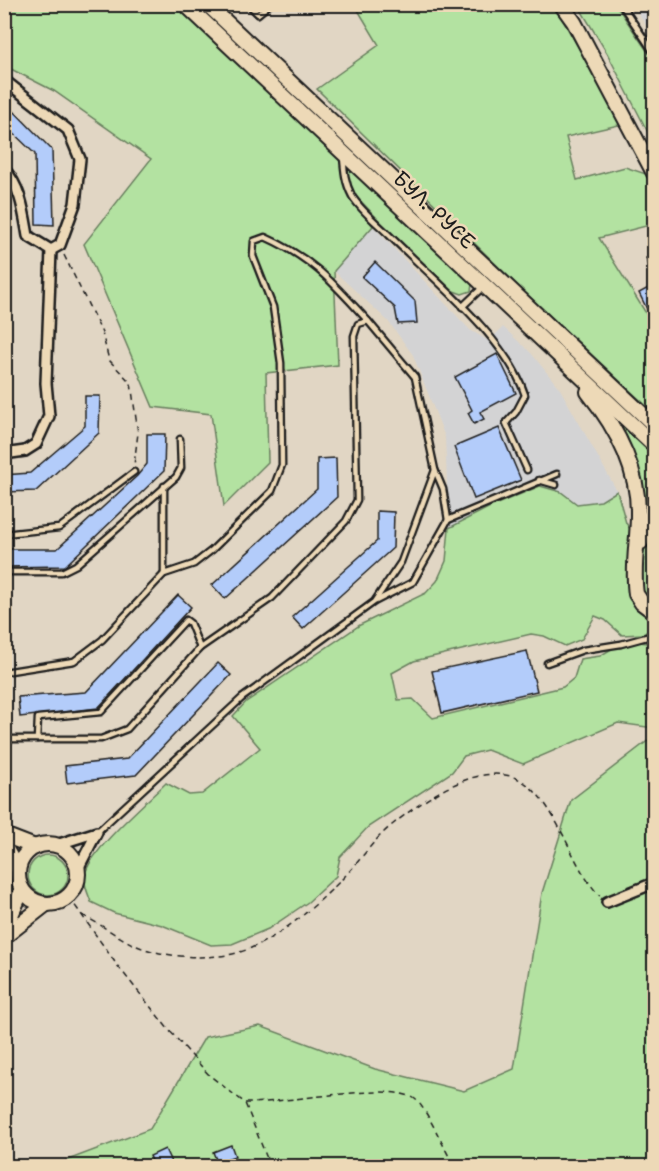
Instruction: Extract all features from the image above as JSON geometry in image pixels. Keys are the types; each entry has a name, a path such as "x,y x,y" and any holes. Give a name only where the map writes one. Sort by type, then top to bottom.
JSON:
{"main road":[{"name":"БУЛ. РУСЕ","path":"185,4 654,445"},
{"name":"БУЛ. РУСЕ","path":"207,4 654,425"},
{"path":"561,4 573,22 654,173"},
{"path":"558,355 603,411 627,457 635,483 638,512 636,594 642,603 654,612"},
{"path":"636,558 654,510"},
{"path":"4,835 35,847 56,845 72,856 78,869 76,886 69,897 55,904 45,905 32,900 22,890 18,870 4,846"},
{"path":"18,870 21,860 35,847"},
{"path":"4,931 22,890"},
{"path":"4,938 45,905"}],"street":[{"path":"4,80 68,130 80,159 75,204 60,245 51,250"},
{"path":"4,169 14,178 23,207 28,236 51,250"},
{"path":"4,454 25,451 36,444 49,416 46,382 51,250"},
{"path":"56,845 97,832"},
{"path":"78,869 97,832"},
{"path":"607,902 654,883"}],"lane":[{"path":"249,4 258,14 270,4"},
{"path":"621,4 654,53"},
{"path":"343,153 345,178 361,208 462,307 497,345 520,379 525,395 516,412 506,423 527,470"},
{"path":"4,672 74,661 102,640 164,573 194,564 212,550 272,491 282,465 281,363 273,307 253,256 254,241 265,237 285,246 321,269 415,377 435,470 443,489 448,520"},
{"path":"462,307 485,285"},
{"path":"4,739 101,740 127,729 200,648 272,598 346,521 357,500 354,336 358,324 368,321"},
{"path":"4,573 62,572 76,565 176,477 181,468 180,439"},
{"path":"374,602 401,562 435,470"},
{"path":"4,534 59,528 134,472"},
{"path":"97,832 242,698 374,602 412,582 448,520 557,474"},
{"path":"539,480 556,485"},
{"path":"164,486 164,573"},
{"path":"37,739 38,718 101,712 186,620 190,623 200,648"},
{"path":"547,663 583,650 654,635"}],"path":[{"path":"60,245 102,333 109,360 131,383 138,433 134,472"},
{"path":"82,915 138,946 189,956 230,955 278,933 299,917 348,872 390,826 438,792 458,781 505,775 528,786 542,802 598,895 607,902"},
{"path":"69,897 117,965 201,1066 245,1103 270,1167"},
{"path":"245,1103 267,1104 342,1094 401,1093 417,1101 454,1167"}],"shaded area":[{"path":"633,5 654,5 654,37"},
{"path":"373,226 470,330 489,341 503,327 531,353 560,389 617,491 601,501 577,504 561,492 539,486 449,528 445,437 413,355 388,321 334,271"}],"green space":[{"path":"4,5 179,5 339,157 349,196 373,226 334,271 338,365 266,373 268,462 224,506 211,414 153,407 84,244 151,159 54,91 5,66"},
{"path":"355,5 554,5 623,124 566,137 577,180 625,167 649,175 654,185 654,224 599,238 654,326 654,413 515,283 317,89 379,45"},
{"path":"578,5 616,5 654,61 654,144 607,53"},
{"path":"347,169 354,172 472,284 471,291 462,294 448,289 395,237 355,195 348,181"},
{"path":"609,411 654,453 654,503 641,529"},
{"path":"540,486 561,492 577,504 601,501 617,491 626,523 634,535 631,594 652,620 652,628 643,634 622,635 605,620 595,616 582,639 565,646 544,636 531,634 414,661 392,673 398,700 413,699 433,718 563,687 574,678 580,659 600,656 626,640 654,644 654,728 618,723 523,764 487,750 464,756 452,772 368,827 340,857 336,876 308,902 268,929 232,944 211,945 162,925 114,913 91,902 85,882 89,865 108,840 166,783 189,795 202,794 260,748 233,716 246,702 360,625 426,593 437,581 446,561 449,528 492,506"},
{"path":"654,517 654,604 643,591 642,558"},
{"path":"654,736 654,1166 52,1166 150,1129 205,1037 260,1026 375,1069 464,1091 514,1069 542,893 571,800"},
{"path":"48,855 62,861 68,875 62,889 48,895 34,889 28,875 34,861"}],"building":[{"path":"4,101 52,150 54,225 36,224 35,154 4,124"},
{"path":"654,254 654,276 646,258"},
{"path":"375,262 415,301 417,323 398,324 395,308 362,277"},
{"path":"654,285 654,323 639,293"},
{"path":"497,354 516,393 480,412 484,419 474,424 468,413 472,410 455,377"},
{"path":"85,396 100,396 99,433 36,491 4,492 4,475 30,473 85,426"},
{"path":"499,428 521,480 474,499 454,447"},
{"path":"147,434 165,434 164,471 65,566 4,567 4,549 57,549 137,476 147,464"},
{"path":"336,458 337,497 225,599 212,585 317,489 317,459"},
{"path":"377,511 394,512 393,548 303,629 292,617 377,541"},
{"path":"178,595 191,607 98,708 20,717 18,697 86,692"},
{"path":"527,651 537,691 442,713 432,671"},
{"path":"218,663 231,675 136,775 67,783 65,766 127,759"},
{"path":"231,1145 235,1156 217,1162 213,1152"},
{"path":"165,1149 171,1162 155,1167 150,1156"}]}
